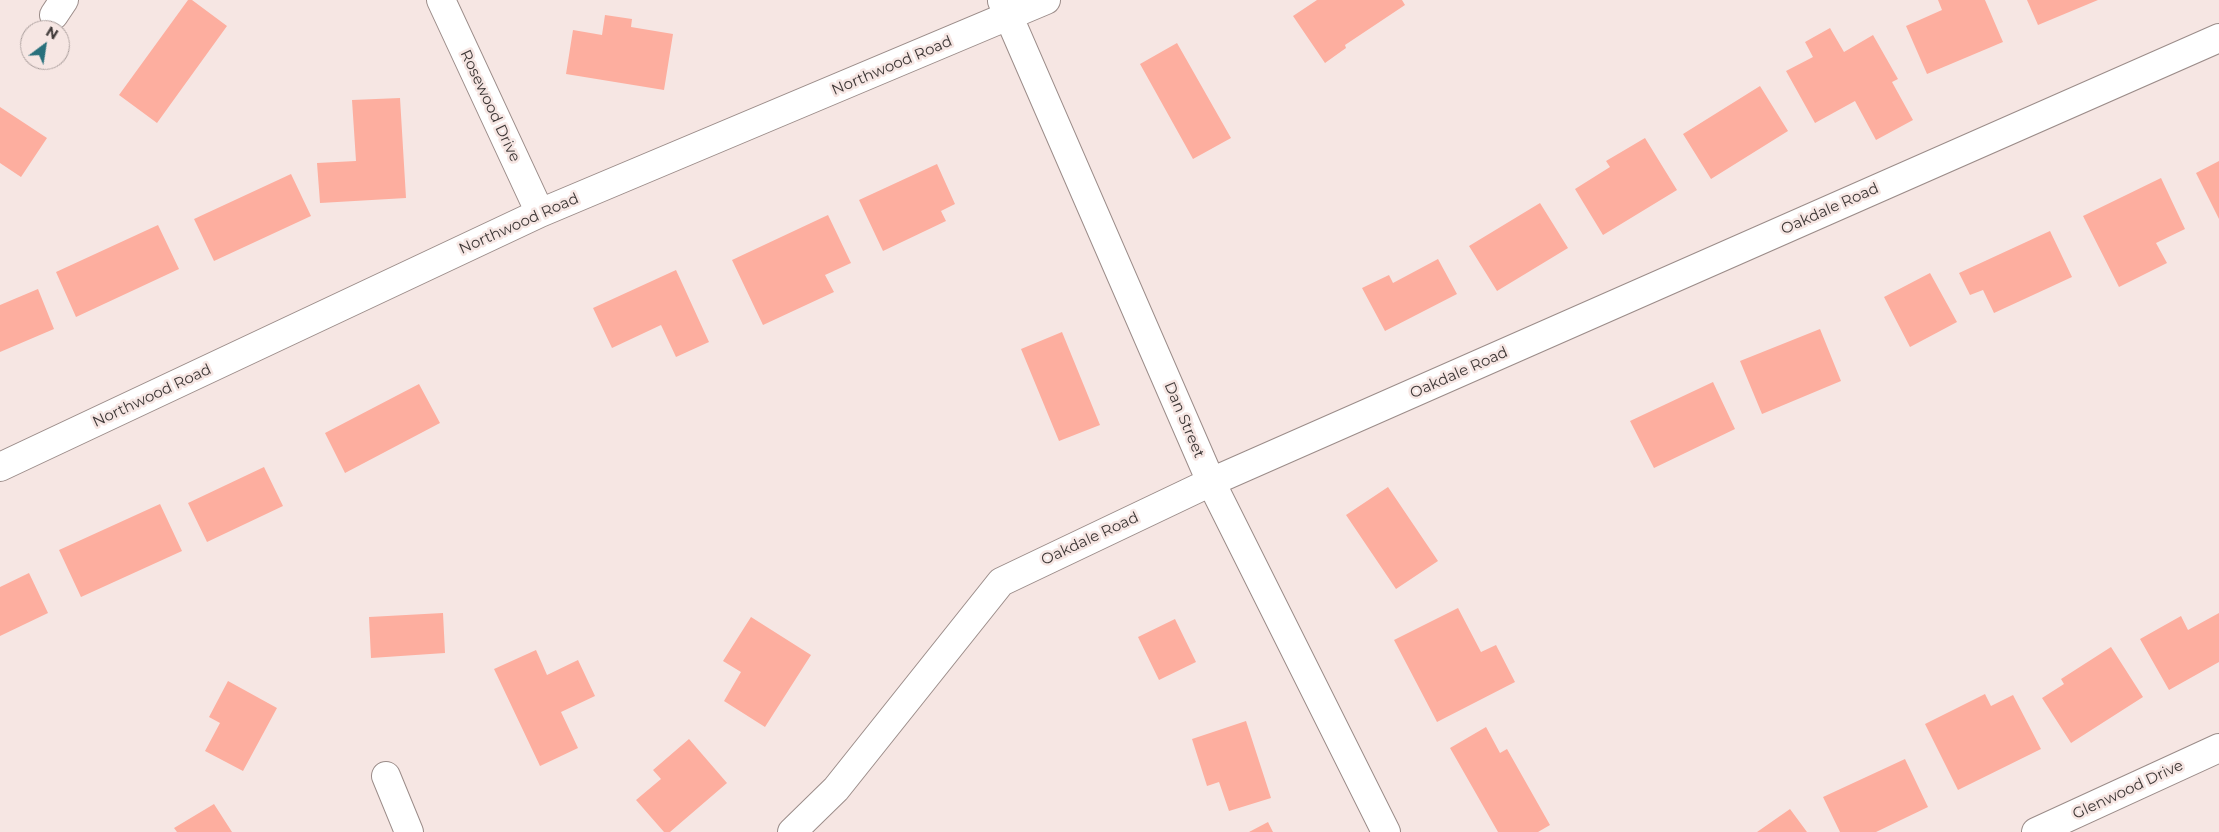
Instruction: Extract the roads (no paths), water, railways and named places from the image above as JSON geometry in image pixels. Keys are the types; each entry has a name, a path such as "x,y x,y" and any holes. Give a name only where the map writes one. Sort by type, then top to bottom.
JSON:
{"street":[{"name":"Rosewood Drive","path":"441,0 540,213"},
{"name":"Northwood Road","path":"0,467 540,213 1005,9 1046,0"},
{"name":"Dan Street","path":"1005,9 1211,482 1386,832"},
{"name":"Oakdale Road","path":"792,832 836,790 1001,582 1211,482 2219,38"},
{"name":"Glenwood Drive","path":"2036,832 2219,748"},
{"path":"386,776 409,832"}]}
